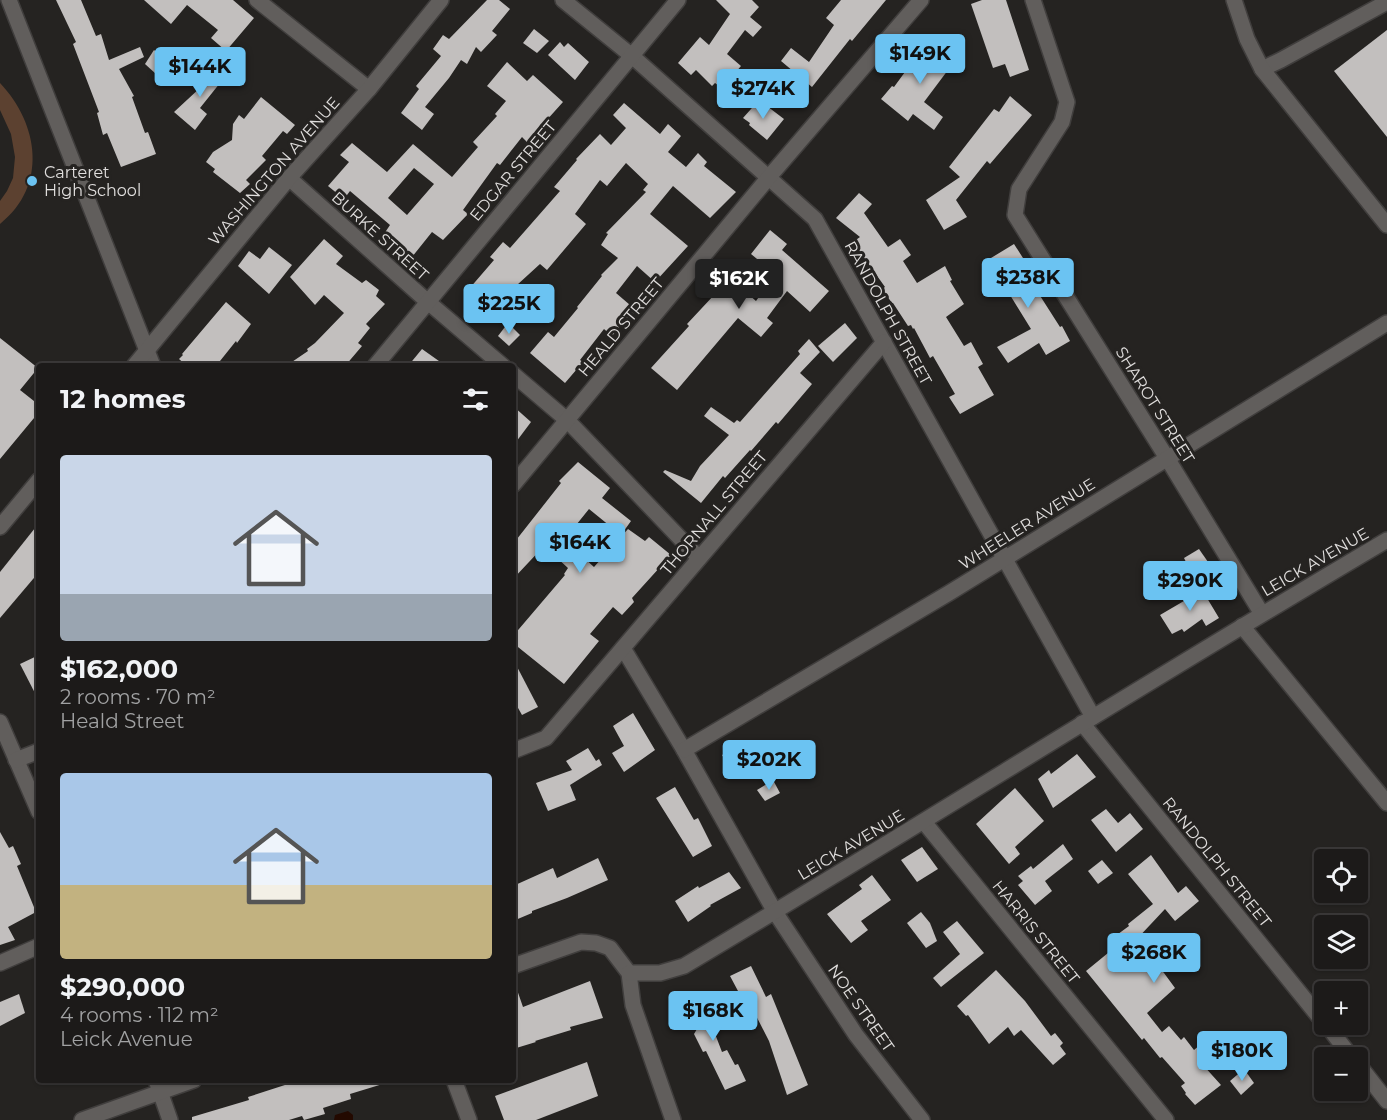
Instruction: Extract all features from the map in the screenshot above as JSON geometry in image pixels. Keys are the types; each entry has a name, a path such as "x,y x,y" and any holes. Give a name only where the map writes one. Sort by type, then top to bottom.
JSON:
{"street":[{"path":"9,0 152,363"},
{"path":"257,0 369,89"},
{"name":"WASHINGTON AVENUE","path":"136,363 289,178 369,89 441,0"},
{"name":"RANDOLPH STREET","path":"562,0 632,56 815,219 1005,559 1088,720 1314,1010"},
{"name":"EDGAR STREET","path":"377,363 678,0"},
{"name":"HEALD STREET","path":"516,481 769,177 921,0"},
{"name":"SHAROT STREET","path":"1032,0 1067,102 1062,122 1020,189 1016,215 1262,614"},
{"path":"1234,0 1247,39 1262,69 1387,225"},
{"path":"1262,69 1387,2"},
{"name":"BURKE STREET","path":"289,178 499,363"},
{"name":"WHEELER AVENUE","path":"684,750 1005,559 1387,323"},
{"name":"THORNALL STREET","path":"516,750 546,738 884,342"},
{"path":"516,377 567,420 699,558"},
{"path":"0,527 36,484"},
{"name":"LEICK AVENUE","path":"629,973 660,973 684,966 1387,540"},
{"path":"1242,626 1387,803"},
{"name":"NOE STREET","path":"623,648 684,750 775,912 856,1035 922,1120"},
{"path":"0,722 36,805"},
{"path":"16,760 36,752"},
{"name":"HARRIS STREET","path":"924,822 1166,1120"},
{"path":"516,965 581,942 596,943 610,948 629,973 633,1005 669,1119"},
{"path":"0,963 36,947"},
{"name":"RANDOLPH STREET","path":"1334,1035 1343,1047"},
{"path":"1368,1077 1387,1101"},
{"path":"82,1120 158,1086 176,1083"},
{"path":"455,1083 469,1120"},
{"path":"158,1086 170,1120"}],"shaded area":[{"path":"0,83 13,99 23,117 30,136 33,155 26,192 15,209 0,224 0,201 13,178 15,157 11,134 0,110"},
{"path":"348,1111 353,1115 353,1120 334,1120 335,1115"}],"building":[{"path":"56,0 81,0 96,36 101,34 109,60 140,47 144,57 119,69 134,96 132,97 145,133 148,132 156,154 121,167 107,133 103,135 97,113 99,112 73,44 76,42"},
{"path":"144,0 233,0 254,18 226,51 211,38 218,30 187,5 171,24"},
{"path":"487,0 499,0 510,9 492,31 497,35 481,52 476,47 467,64 461,60 425,107 434,114 422,130 401,113 419,89 416,86 441,56 433,49 443,35 449,39"},
{"path":"716,0 752,0 759,7 750,17 762,27 753,37 745,30 727,54 741,66 722,88 715,83 712,86 696,70 691,75 678,63 700,37 709,45 730,14"},
{"path":"841,0 886,0 852,41 850,39 812,87 781,61 791,48 809,62 834,25 826,18"},
{"path":"982,0 1006,0 1029,70 1010,77 1005,64 993,68 971,4"},
{"path":"534,29 549,41 537,53 523,43"},
{"path":"1387,30 1387,137 1334,71"},
{"path":"930,39 954,59 924,102 943,117 934,130 913,114 908,121 881,99 892,86 894,87"},
{"path":"560,42 564,47 568,43 589,62 575,80 548,55"},
{"path":"154,50 168,62 156,74 145,64"},
{"path":"507,62 527,81 533,75 563,102 527,142 522,137 500,165 497,163 463,210 468,214 443,240 432,232 412,257 384,234 390,225 350,191 344,199 328,186 349,162 340,155 352,143 387,172 413,144 452,177 478,147 473,142 497,116 495,114 506,101 487,86","holes":["414,168 434,184 407,215 388,198"]},
{"path":"209,67 216,73 222,68 228,73 200,108 207,114 195,130 174,112 201,87 195,83"},
{"path":"1010,96 1032,115 990,164 987,161 956,200 967,217 944,230 926,200 960,177 949,167 994,109 999,112"},
{"path":"261,97 295,125 287,134 283,131 262,156 266,160 246,180 250,184 240,193 213,172 215,169 206,162 213,152 232,140 233,124 239,115 244,119"},
{"path":"759,100 784,119 767,140 743,118"},
{"path":"624,103 660,134 668,124 681,136 668,152 686,167 698,153 707,162 704,166 736,192 710,218 673,186 650,214 688,246 655,282 637,266 616,293 637,311 624,321 612,336 604,329 580,360 583,362 565,383 530,353 548,332 554,337 601,275 618,258 601,245 608,234 606,233 646,192 643,190 648,184 626,163 607,186 600,180 575,214 586,224 547,270 540,264 505,296 507,298 496,310 469,289 494,260 490,257 503,242 510,248 560,191 554,187 600,134 611,145 626,128 613,115"},
{"path":"859,193 872,204 864,213 888,247 900,239 911,255 903,261 917,283 945,266 952,280 950,281 964,304 946,317 964,346 971,342 983,364 978,367 994,395 960,414 949,397 955,394 933,356 930,358 914,328 911,325 908,326 882,289 885,287 853,242 860,237 836,218"},
{"path":"770,230 787,244 782,250 829,291 810,312 787,291 767,318 773,323 761,337 738,318 677,390 651,368 715,294 713,292 726,275 756,301 775,274 751,254"},
{"path":"324,239 343,256 336,264 362,283 366,280 379,290 376,296 385,304 366,324 370,328 358,343 362,346 348,363 290,363 308,351 307,349 344,313 324,295 315,305 290,277"},
{"path":"1014,244 1023,258 1020,260 1037,291 1070,341 1046,355 1039,343 1008,363 997,347 1031,329 991,258"},
{"path":"269,247 292,265 269,294 238,266 249,251 260,259"},
{"path":"226,302 251,324 218,363 184,363 179,359"},
{"path":"508,323 520,335 509,346 498,336"},
{"path":"845,323 857,338 833,362 818,346"},
{"path":"0,338 36,366 36,370 20,390 36,403 36,416 0,459"},
{"path":"809,339 820,352 800,373 812,384 778,424 776,422 725,478 723,476 701,503 663,472 665,470 691,481 700,466 729,435 704,416 711,407 734,423 737,420 740,422 800,354 798,351"},
{"path":"422,349 442,363 410,363"},
{"path":"516,409 531,422 516,442"},
{"path":"578,462 610,488 602,498 631,521 621,535 589,509 564,540 594,567 628,529 645,541 649,537 671,555 632,598 634,602 622,615 613,607 590,634 599,641 564,684 516,645 516,632 565,575 568,568 544,546 516,576 516,540 561,483 559,481"},
{"path":"36,527 36,576 0,618 0,572"},
{"path":"1199,549 1208,562 1191,572 1184,558"},
{"path":"1198,583 1219,618 1206,626 1202,619 1184,632 1182,629 1172,634 1160,615 1189,598 1185,591"},
{"path":"36,656 36,695 20,664"},
{"path":"516,665 538,707 522,715 516,704"},
{"path":"633,713 655,750 624,772 612,753 624,746 613,726"},
{"path":"749,741 757,759 734,774 722,755"},
{"path":"588,748 596,761 599,759 602,765 570,785 576,800 548,811 536,783 572,770 566,761"},
{"path":"1077,754 1096,777 1053,808 1038,779 1049,770 1051,774"},
{"path":"773,780 780,793 765,801 757,790"},
{"path":"675,787 694,820 698,818 712,846 693,857 656,798"},
{"path":"1015,788 1044,821 1015,847 1020,854 1009,864 976,824"},
{"path":"1106,809 1118,823 1130,813 1143,829 1116,852 1091,820"},
{"path":"0,832 9,848 13,846 21,864 17,866 36,912 8,927 15,940 0,945"},
{"path":"1063,844 1073,859 1045,881 1052,891 1035,905 1018,885 1023,881 1018,876 1031,866 1033,869"},
{"path":"922,847 938,869 917,882 901,860"},
{"path":"1151,855 1178,893 1186,886 1199,901 1175,921 1165,909 1135,941 1175,988 1147,1013 1162,1032 1169,1026 1181,1040 1184,1037 1194,1050 1214,1033 1226,1046 1203,1065 1221,1085 1195,1105 1181,1086 1185,1083 1144,1038 1142,1040 1086,971 1119,944 1114,937 1153,904 1128,874"},
{"path":"598,858 608,880 516,920 516,885 553,868 557,878"},
{"path":"1102,860 1113,873 1098,884 1088,871"},
{"path":"729,872 741,888 710,905 688,922 675,901 698,886 699,888"},
{"path":"872,875 891,900 861,921 868,930 851,943 827,914 862,889 859,885"},
{"path":"921,912 930,923 937,941 926,948 907,923"},
{"path":"957,921 984,953 941,987 933,978 960,954 943,932"},
{"path":"751,966 766,997 771,994 808,1085 787,1095 769,1041 750,1004 746,1006 730,976"},
{"path":"996,970 1025,1001 1051,1036 1055,1033 1063,1043 1060,1046 1066,1054 1053,1065 1021,1030 1014,1036 1008,1027 989,1044 968,1015 966,1016 957,1006"},
{"path":"590,981 603,1018 570,1027 571,1030 516,1048 516,987 523,1007"},
{"path":"701,992 719,1022 712,1026 722,1052 727,1050 735,1065 738,1064 746,1081 725,1090 706,1051 703,1052 694,1034 697,1029 684,1001"},
{"path":"19,994 25,1013 0,1026 0,1002"},
{"path":"587,1062 598,1096 536,1120 504,1120 495,1096"},
{"path":"1244,1069 1254,1083 1241,1095 1230,1081"},
{"path":"386,1083 350,1094 351,1099 323,1108 325,1114 304,1120 302,1116 289,1120 192,1120 192,1117 249,1100 248,1097 288,1084"}],"place":[{"name":"Carteret High School","path":"32,181"}]}
